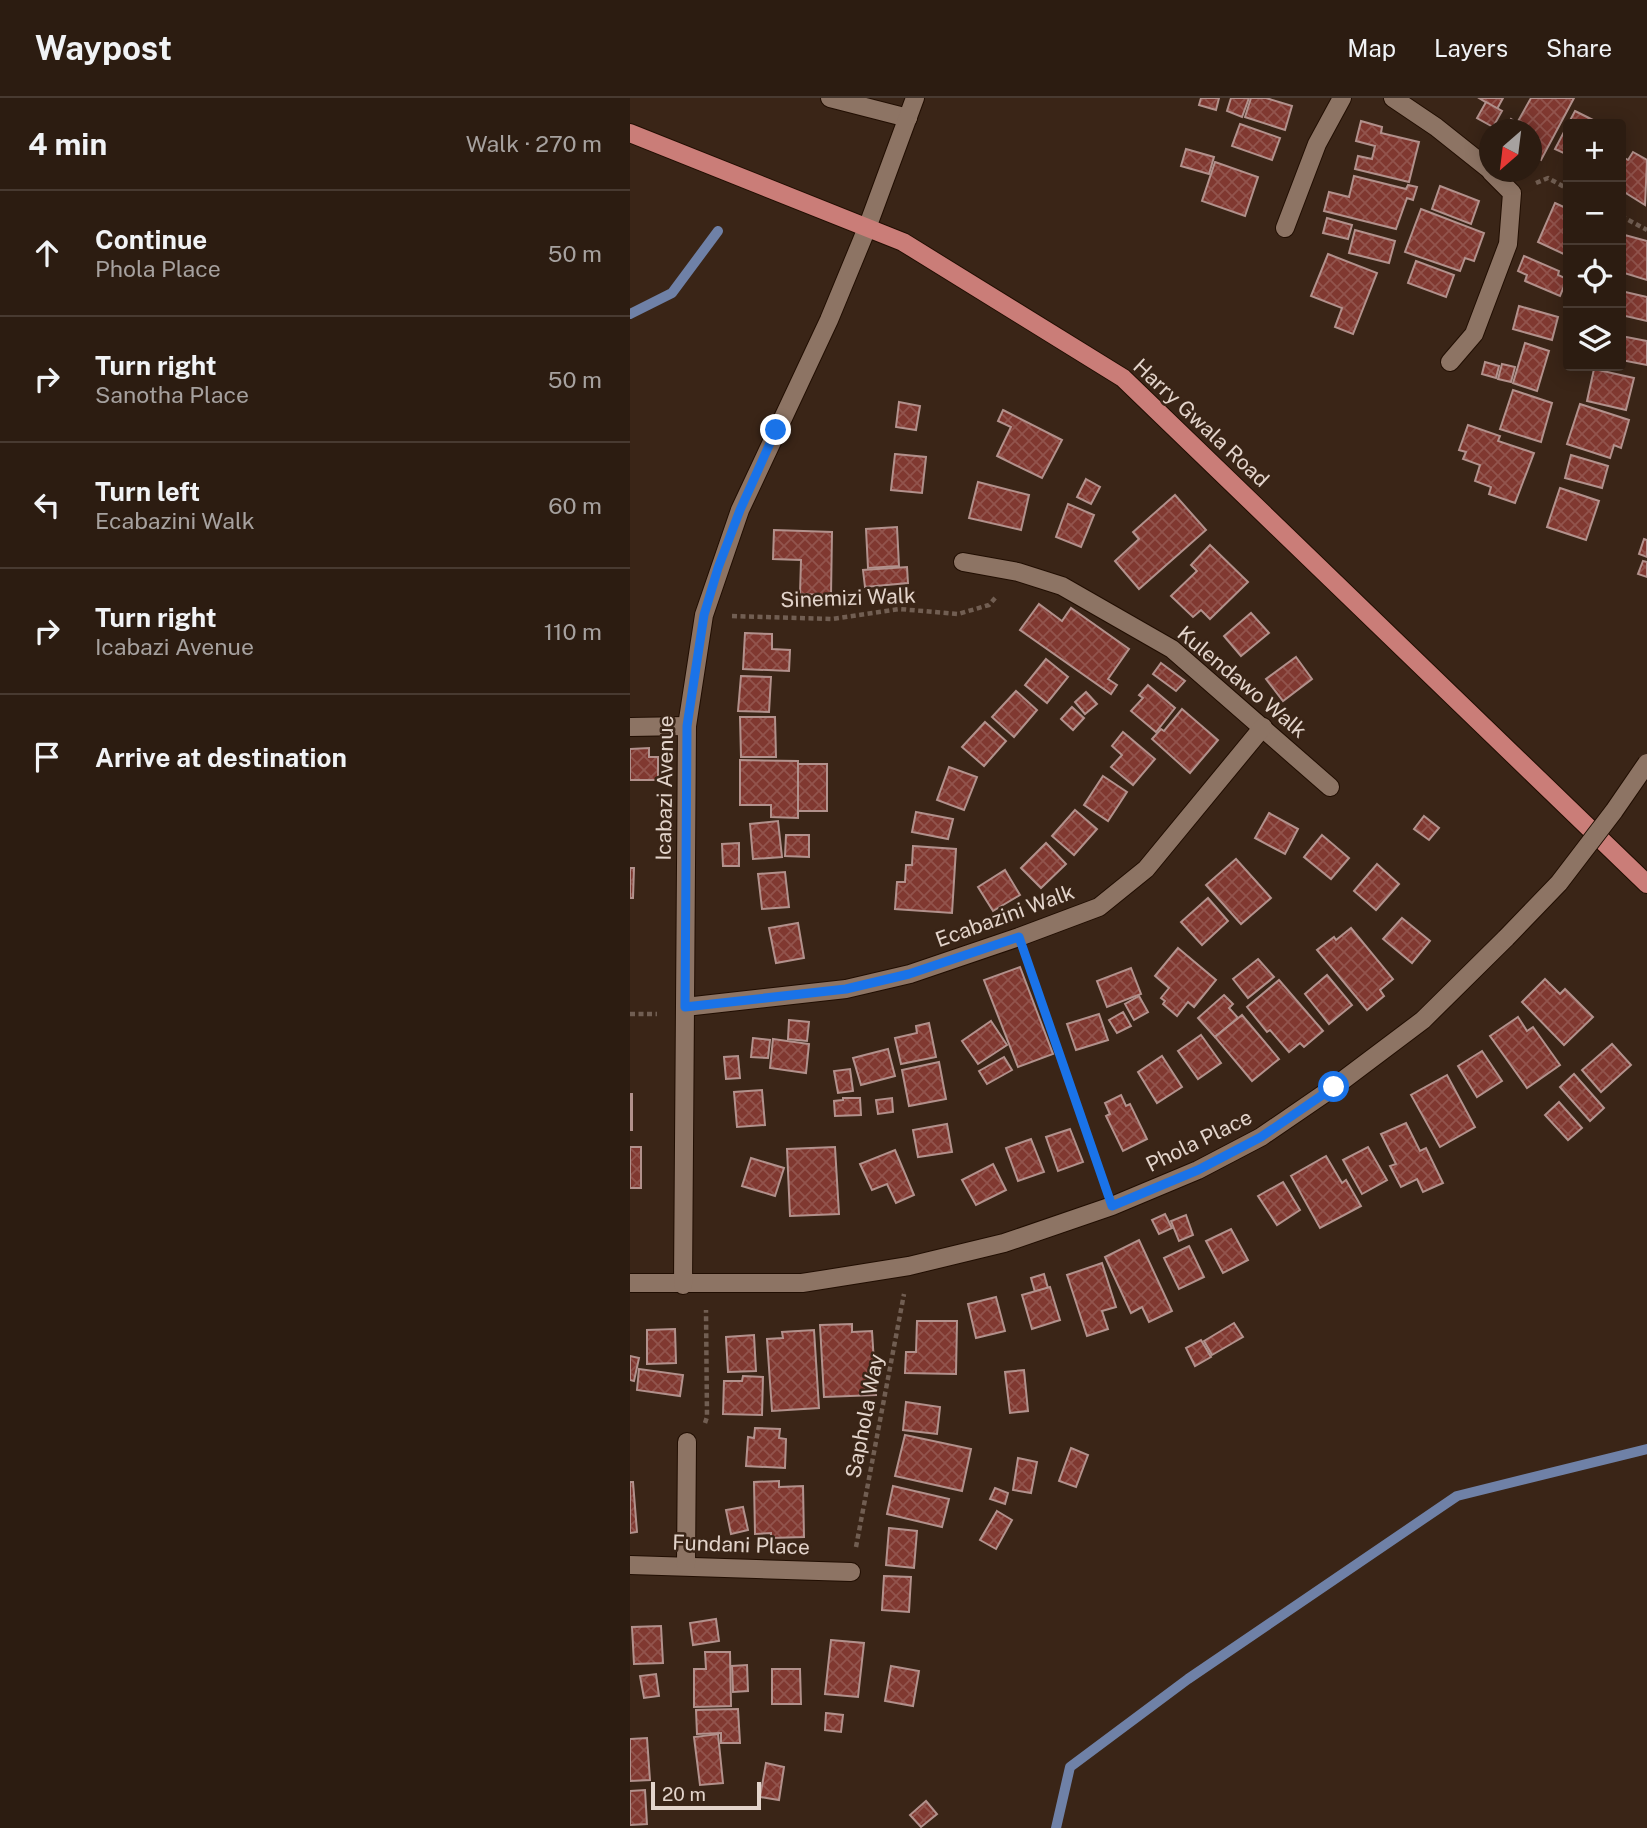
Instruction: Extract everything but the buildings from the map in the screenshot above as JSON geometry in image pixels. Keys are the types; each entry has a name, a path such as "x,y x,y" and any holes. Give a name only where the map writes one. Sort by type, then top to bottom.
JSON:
{"main road":[{"name":"Harry Gwala Road","path":"630,133 903,242 1123,378 1647,884"}],"street":[{"path":"830,98 908,118"},
{"name":"Icabazi Avenue","path":"683,1284 687,726 704,615 740,510 829,320 867,228 915,98"},
{"path":"1285,228 1317,144 1342,98"},
{"path":"1393,98 1436,127 1479,162"},
{"path":"1450,362 1474,334 1508,244 1512,193 1501,182"},
{"name":"Kulendawo Walk","path":"963,562 1018,572 1062,586 1172,649 1330,787"},
{"path":"630,727 687,726"},
{"name":"Ecabazini Walk","path":"685,1007 846,989 909,974 1099,907 1146,869 1263,727"},
{"name":"Phola Place","path":"630,1283 802,1283 909,1266 1004,1243 1112,1206 1198,1170 1261,1137 1334,1087 1423,1020 1559,883 1647,763"},
{"path":"686,1565 687,1442"},
{"name":"Fundani Place","path":"630,1564 851,1572"}],"path":[{"path":"1626,219 1647,230"},
{"name":"Sinemizi Walk","path":"704,615 832,619 899,609 958,614 989,605 1018,572"},
{"path":"1019,937 1112,1206"},
{"name":"Saphola Way","path":"851,1572 909,1266"},
{"path":"687,1442 703,1426 707,1417 706,1284"}],"waterway":[{"path":"630,314 672,293 718,231"},
{"path":"1056,1828 1070,1767 1188,1679 1457,1496 1647,1449"}],"route":[{"path":"776,430 740,510 704,615 687,726 685,1007 846,989 909,974 1019,937 1112,1206 1198,1170 1261,1137 1334,1087"}]}
